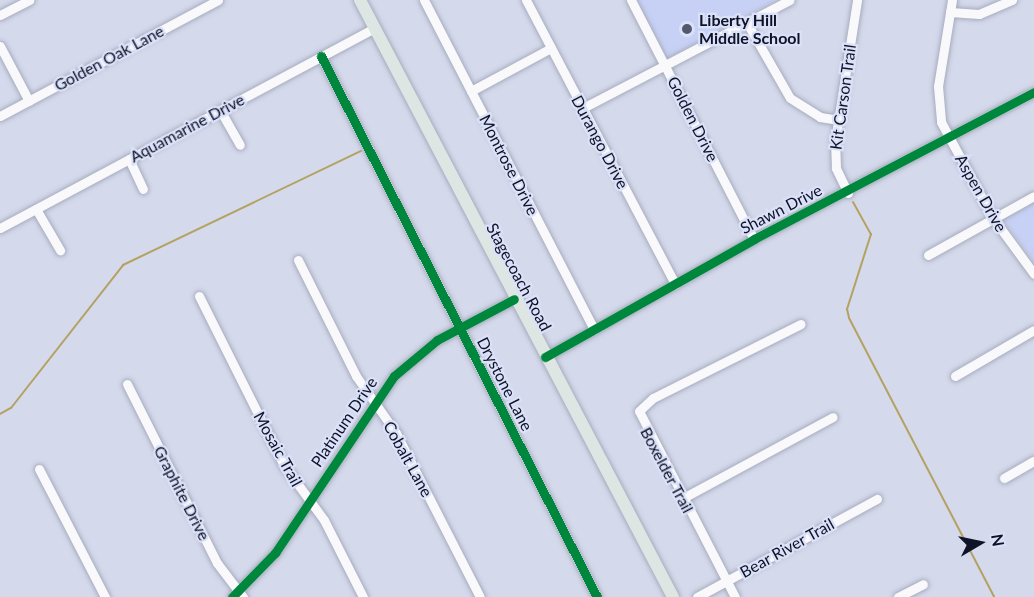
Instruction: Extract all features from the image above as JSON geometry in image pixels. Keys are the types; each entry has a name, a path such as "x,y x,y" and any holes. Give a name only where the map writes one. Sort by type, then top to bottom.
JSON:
{"main road":[{"name":"Stagecoach Road","path":"360,0 544,357 673,597"}],"street":[{"path":"0,15 29,0"},
{"name":"Golden Oak Lane","path":"0,116 218,0"},
{"name":"Montrose Drive","path":"424,0 594,330"},
{"name":"Durango Drive","path":"526,0 675,284"},
{"name":"Golden Drive","path":"631,0 754,239"},
{"path":"583,108 790,0"},
{"name":"Kit Carson Trail","path":"848,193 835,156 857,0"},
{"name":"Aspen Drive","path":"952,0 937,99 949,138 993,218 1034,274"},
{"path":"950,12 979,14 1012,0"},
{"path":"747,23 780,86 790,98 820,117 839,120"},
{"name":"Aquamarine Drive","path":"0,228 374,28"},
{"path":"0,45 29,101"},
{"path":"471,91 551,48"},
{"name":"Drystone Lane","path":"321,56 597,597"},
{"name":"Shawn Drive","path":"544,357 754,239 848,193 1034,92"},
{"path":"220,110 240,145"},
{"path":"129,159 143,189"},
{"path":"928,255 1034,196"},
{"path":"36,209 60,250"},
{"name":"Cobalt Lane","path":"298,261 356,376 396,433 480,597"},
{"name":"Mosaic Trail","path":"200,296 283,464 308,502 324,520 363,597"},
{"name":"Platinum Drive","path":"238,595 275,553 394,376 437,340 514,299"},
{"name":"Boxelder Trail","path":"735,597 640,420 643,404 801,324"},
{"path":"955,375 1034,330"},
{"name":"Graphite Drive","path":"127,384 217,563 238,595"},
{"path":"683,498 833,417"},
{"path":"1004,478 1034,461"},
{"path":"39,469 105,597"},
{"name":"Bear River Trail","path":"697,597 877,499"},
{"path":"898,597 923,584"}],"shaded area":[{"name":"Liberty Hill Middle School","path":"637,0 776,0 667,59"},
{"path":"1034,201 1034,262 1003,220"}],"waterway":[{"path":"0,414 11,408 123,265 361,151"},
{"path":"853,202 871,234 847,309 849,318 994,597"}],"cycle path":[{"path":"321,56 597,597"},
{"path":"545,357 754,239 1034,92"},
{"path":"232,597 275,553 394,376 437,340 514,299"}],"place":[{"name":"Liberty Hill Middle School","path":"687,29"}]}
